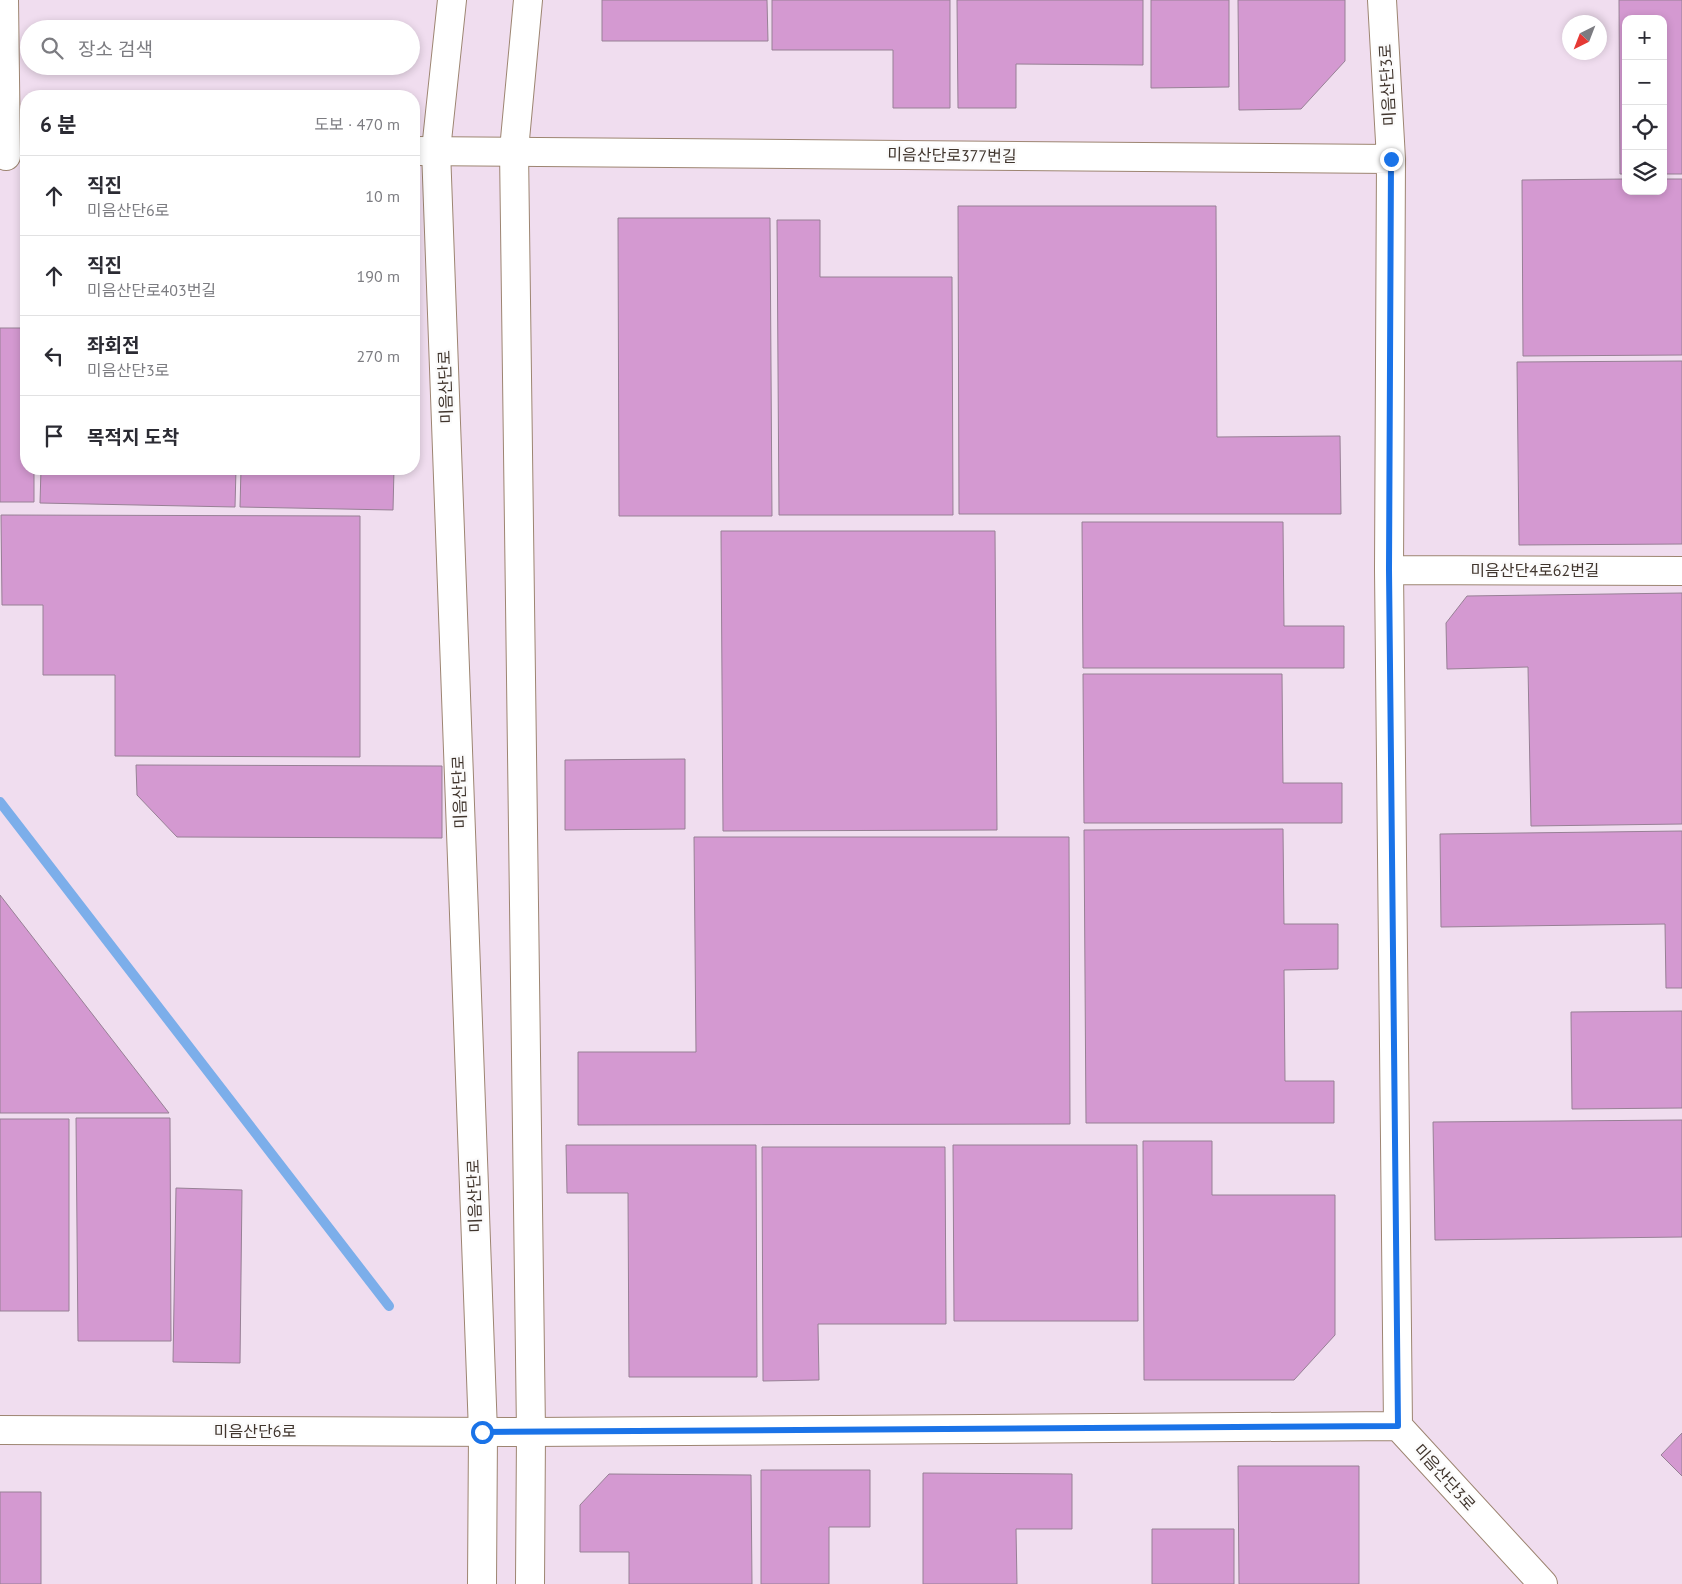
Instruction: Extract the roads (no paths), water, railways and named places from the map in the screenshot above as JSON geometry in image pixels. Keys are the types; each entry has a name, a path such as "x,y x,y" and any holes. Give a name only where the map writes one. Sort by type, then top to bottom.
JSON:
{"street":[{"path":"4,0 11,156"},
{"name":"미음산단로","path":"452,0 425,151 482,1432 482,1584"},
{"path":"528,0 514,150 521,1432 530,1584"},
{"name":"미음산단3로","path":"1382,0 1391,159 1389,570 1398,1426 1543,1584"},
{"name":"미음산단로377번길","path":"425,151 514,150 1391,159"},
{"name":"미음산단4로62번길","path":"1389,570 1682,571"},
{"name":"미음산단6로","path":"0,1430 521,1432 1398,1426"}],"waterway":[{"path":"0,802 389,1306"}]}
